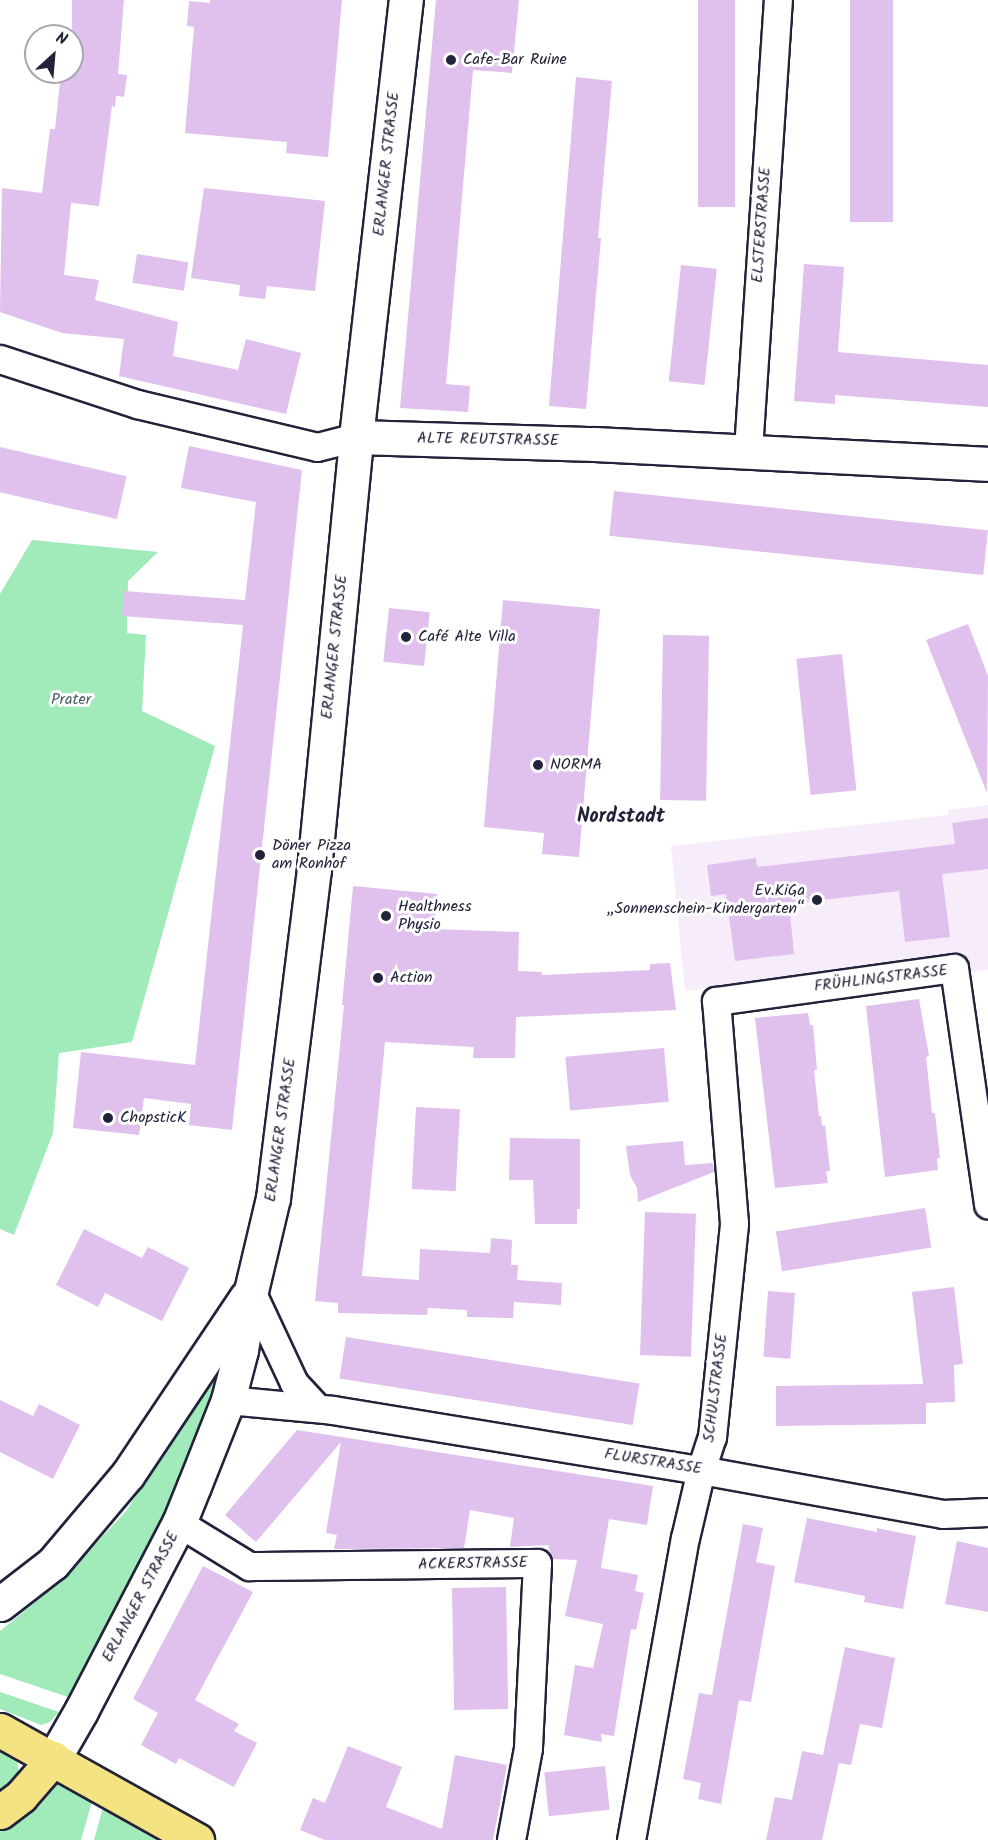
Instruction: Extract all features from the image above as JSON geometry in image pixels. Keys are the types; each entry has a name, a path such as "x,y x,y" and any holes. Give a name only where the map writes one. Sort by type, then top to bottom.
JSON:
{"main road":[{"name":"ERLANGER STRASSE","path":"54,1758 179,1523 228,1400 242,1350 251,1291 279,1166 314,869 356,437 406,0"},
{"name":"ALTE REUTSTRASSE","path":"356,437 509,440 748,450 988,464"},
{"name":"ERLANGER STRASSE","path":"0,1604 52,1563 128,1474 251,1291"},
{"path":"0,1730 54,1758 152,1817 197,1840"},
{"path":"0,1812 21,1796 54,1758"}],"street":[{"name":"ELSTERSTRASSE","path":"748,450 778,0"},
{"name":"ALTE REUTSTRASSE","path":"0,359 137,404 317,447 356,437"},
{"name":"FRÜHLINGSTRASSE","path":"716,1002 954,968 988,1205"},
{"name":"SCHULSTRASSE","path":"631,1840 685,1538 701,1470 712,1437 734,1223 716,1002"},
{"path":"251,1291 294,1383 317,1408"},
{"name":"FLURSTRASSE","path":"228,1400 317,1408 701,1470 942,1514 988,1512"},
{"name":"ACKERSTRASSE","path":"179,1523 249,1566 537,1563 528,1748 511,1840"}],"shaded area":[{"name":"Ev.KiGa „Sonnenschein-Kindergarten“","path":"988,805 988,970 968,973 965,954 685,991 671,846 948,815 948,810"}],"green space":[{"name":"Prater","path":"32,540 158,552 128,581 127,633 146,635 142,711 215,746 132,1042 59,1053 53,1133 14,1235 0,1229 0,594"},
{"path":"211,1380 217,1382 157,1536 121,1611 68,1697 0,1674 0,1631 61,1581 126,1511"},
{"path":"0,1692 59,1712 50,1722 41,1725 0,1709"},
{"path":"0,1745 16,1756 19,1773 0,1794"},
{"path":"57,1780 93,1798 81,1840 0,1840 0,1831 33,1809"},
{"path":"104,1804 164,1840 94,1840"}],"building":[{"path":"72,0 124,0 118,74 127,75 124,97 116,96 115,107 112,106 99,206 71,203 64,275 99,280 95,300 178,322 173,356 238,370 246,339 301,353 286,414 119,376 124,339 62,333 0,312 2,188 42,193 50,129 55,129 60,84 84,84 84,24 72,24"},
{"path":"210,0 342,0 328,157 286,153 287,142 185,133 194,27 187,26 189,1 210,3"},
{"path":"436,0 519,0 512,73 473,70 446,384 470,386 468,412 400,408"},
{"path":"698,0 735,0 735,207 698,207"},
{"path":"850,0 893,0 893,222 850,222"},
{"path":"576,77 612,81 586,409 549,406"},
{"path":"204,188 325,201 315,291 267,286 265,299 239,296 240,285 191,278"},
{"path":"137,254 188,262 184,291 132,283"},
{"path":"804,264 844,267 838,352 988,365 988,407 835,395 835,404 794,401"},
{"path":"681,265 717,269 705,385 669,381"},
{"path":"189,446 302,470 232,1130 189,1125 191,1104 144,1098 139,1135 73,1128 81,1052 195,1065 243,625 122,616 124,591 245,600 256,502 181,488"},
{"path":"0,447 127,476 117,519 0,492"},
{"path":"614,491 988,530 983,575 609,536"},
{"name":"NORMA","path":"503,600 600,609 579,857 542,854 544,833 484,827"},
{"name":"Café Alte Villa","path":"389,608 430,612 424,666 383,662"},
{"path":"968,624 988,676 987,793 926,640"},
{"path":"663,635 709,636 706,801 660,800"},
{"path":"842,654 856,790 811,795 796,659"},
{"path":"988,818 988,869 942,874 950,937 905,942 899,891 789,904 794,954 735,961 726,894 711,896 707,865 756,858 757,867 955,844 952,823"},
{"path":"353,886 437,894 434,929 519,932 518,971 542,972 542,975 650,970 650,964 670,963 676,1010 516,1017 515,1058 473,1058 474,1047 385,1042 362,1276 419,1280 420,1249 490,1253 491,1238 512,1240 511,1265 518,1265 517,1280 562,1283 561,1305 514,1302 513,1318 467,1317 467,1310 428,1308 427,1315 338,1313 338,1303 315,1301 344,1005 342,1005"},
{"path":"919,999 929,1056 926,1057 940,1158 937,1158 938,1170 885,1177 866,1006"},
{"path":"808,1013 810,1025 813,1025 817,1070 814,1070 819,1116 821,1116 822,1126 825,1125 830,1171 826,1171 828,1183 775,1188 755,1018"},
{"path":"664,1048 669,1102 570,1110 565,1057"},
{"path":"416,1107 460,1109 456,1191 412,1189"},
{"path":"510,1138 580,1139 580,1209 577,1209 577,1224 535,1224 533,1180 509,1180"},
{"path":"683,1141 685,1165 713,1163 714,1172 638,1202 637,1188 630,1175 626,1146"},
{"path":"925,1208 931,1248 782,1271 776,1232"},
{"path":"645,1212 696,1214 691,1357 640,1355"},
{"path":"84,1229 142,1258 148,1247 189,1268 162,1321 105,1293 98,1307 56,1285"},
{"path":"954,1287 963,1364 954,1365 955,1402 926,1403 926,1424 776,1426 776,1386 923,1384 912,1292"},
{"path":"768,1291 795,1293 790,1359 763,1357"},
{"path":"346,1337 639,1383 633,1425 339,1378"},
{"path":"0,1400 33,1416 39,1404 80,1425 53,1479 0,1452"},
{"path":"297,1430 653,1486 647,1525 609,1519 601,1568 638,1575 635,1591 644,1593 636,1630 631,1629 614,1736 601,1734 602,1742 564,1735 575,1665 593,1668 603,1624 565,1616 577,1560 552,1559 548,1545 510,1547 514,1518 470,1510 464,1548 334,1549 337,1535 326,1533 341,1442 256,1542 225,1515"},
{"path":"807,1518 877,1532 877,1528 916,1536 903,1609 864,1602 865,1596 794,1582"},
{"path":"743,1524 763,1528 756,1562 775,1566 751,1702 739,1700 721,1804 698,1799 701,1783 683,1779 699,1693 712,1695"},
{"path":"957,1541 988,1548 988,1612 945,1604"},
{"path":"203,1566 253,1592 195,1700 239,1724 234,1731 257,1743 234,1787 179,1758 176,1764 141,1745 158,1713 133,1699"},
{"path":"506,1587 508,1709 454,1710 452,1588"},
{"path":"845,1647 895,1658 882,1728 860,1724 851,1765 839,1763 822,1840 766,1840 775,1797 792,1800 802,1751 823,1755"},
{"path":"348,1746 402,1767 386,1807 442,1829 455,1755 507,1765 493,1840 325,1840 300,1830 313,1798 325,1803"},
{"path":"605,1766 610,1810 549,1816 544,1772"}],"place":[{"name":"Cafe-Bar Ruine","path":"451,60"},
{"name":"Café Alte Villa","path":"406,637"},
{"name":"NORMA","path":"538,765"},
{"name":"Döner Pizza am Ronhof","path":"260,855"},
{"name":"Ev.KiGa „Sonnenschein-Kindergarten“","path":"817,900"},
{"name":"Healthness Physio","path":"386,916"},
{"name":"Action","path":"378,978"},
{"name":"ChopsticK","path":"108,1118"}],"district":[{"name":"Nordstadt","path":"621,817"}]}
